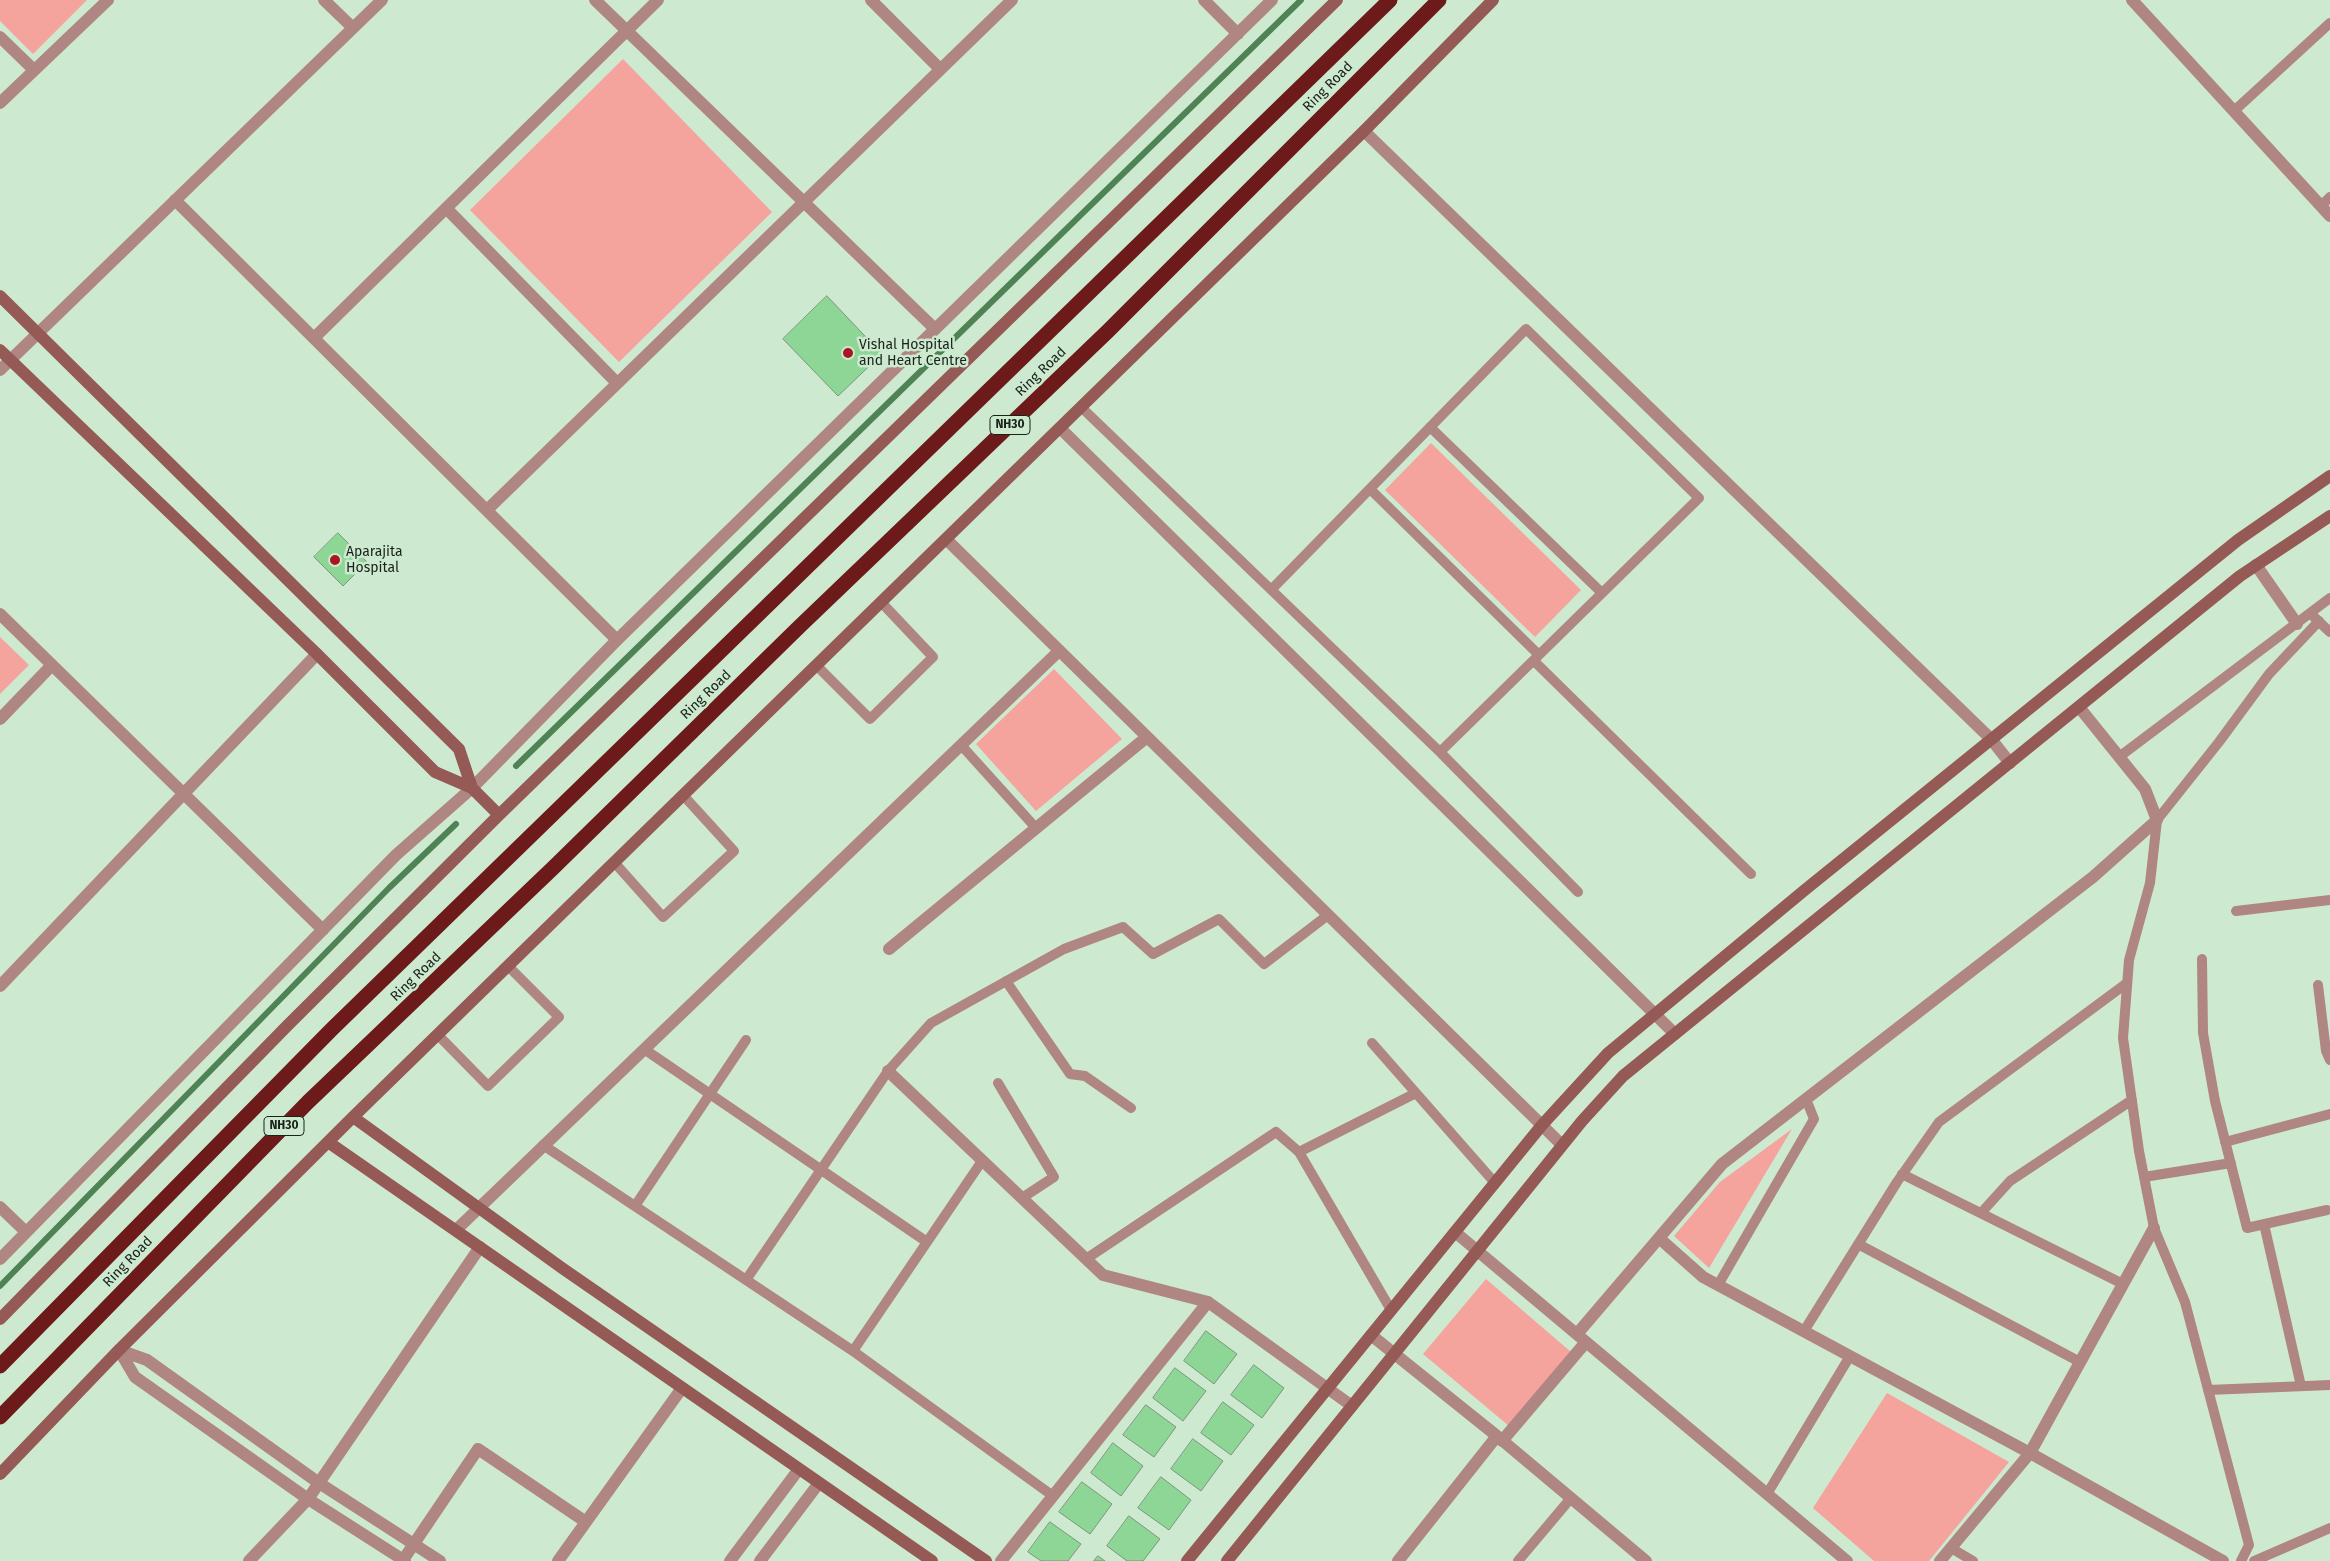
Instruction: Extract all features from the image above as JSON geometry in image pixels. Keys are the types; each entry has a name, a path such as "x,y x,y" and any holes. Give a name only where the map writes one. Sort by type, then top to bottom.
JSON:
{"highway":[{"name":"Ring Road","path":"0,1366 332,1029 1390,0"},
{"name":"Ring Road","path":"0,1417 308,1102 1108,330 1439,0"}],"street":[{"path":"0,102 108,0"},
{"path":"324,0 353,28"},
{"path":"0,370 382,0"},
{"path":"595,0 935,329"},
{"path":"314,338 658,0"},
{"path":"871,0 940,69"},
{"path":"487,510 1012,0"},
{"path":"1204,0 1238,34"},
{"path":"0,1259 396,856 472,788 617,640 1272,0"},
{"path":"0,1319 286,1026 499,815 1337,0"},
{"path":"0,1474 119,1350 353,1117 1364,131 1493,0"},
{"path":"2132,0 2234,111 2325,202 2330,216"},
{"path":"0,37 34,70"},
{"path":"1364,131 1991,740 2010,763"},
{"path":"175,200 617,640"},
{"path":"446,208 617,383"},
{"path":"0,296 459,749 472,788"},
{"path":"0,350 317,654 435,772 472,788 499,815"},
{"path":"1060,428 1675,1034"},
{"path":"1187,1561 1542,1125 1608,1054 2238,540 2330,476"},
{"path":"1227,1561 1562,1145 1623,1076 2240,576 2330,516"},
{"path":"946,539 1562,1145"},
{"path":"2256,565 2297,624"},
{"path":"0,614 322,930"},
{"path":"456,1230 1060,651"},
{"path":"0,986 317,654"},
{"path":"0,719 52,665"},
{"path":"1398,1561 1582,1338 1659,1238 1722,1164 2093,877 2157,820 2145,789 2079,707"},
{"path":"888,949 1147,737"},
{"path":"888,1071 1103,1275 1208,1302 1352,1406"},
{"path":"353,1117 562,1268 986,1561"},
{"path":"328,1142 932,1561"},
{"path":"0,1207 26,1232"},
{"path":"1940,1561 2030,1453 2154,1228"},
{"path":"1455,1232 1847,1561"},
{"path":"1659,1238 1703,1277 2030,1453 2223,1561"},
{"path":"249,1561 308,1499 480,1247"},
{"path":"1001,1561 1208,1302"},
{"path":"1371,1335 1500,1439 1646,1561"},
{"path":"119,1350 147,1360 319,1483 440,1561"},
{"path":"119,1350 135,1377 308,1499 404,1560 478,1449 586,1522"},
{"path":"558,1561 682,1388"},
{"path":"730,1561 799,1469"},
{"path":"760,1561 819,1483"}],"lane":[{"path":"2234,111 2330,23"},
{"path":"1272,589 1526,329 1699,498 1440,752"},
{"path":"1081,406 1440,752 1578,892"},
{"path":"1430,427 1602,593"},
{"path":"1370,489 1751,874"},
{"path":"2119,757 2330,598"},
{"path":"816,665 870,720 934,657 881,602"},
{"path":"2310,613 2330,632"},
{"path":"2241,1561 2249,1545 2185,1302 2154,1228 2144,1177 2124,1038 2127,983 2129,960 2150,883 2157,820 2219,742 2269,674 2319,621"},
{"path":"961,745 1036,828"},
{"path":"614,862 663,918 734,852 683,795"},
{"path":"2236,911 2330,900"},
{"path":"746,1280 888,1071 931,1023 1064,949 1123,927 1153,954 1219,919 1264,964 1328,915"},
{"path":"2202,959 2202,1033 2215,1101 2247,1228 2327,1210"},
{"path":"438,1035 488,1086 559,1017 508,966"},
{"path":"1006,981 1070,1074 1085,1076 1131,1108"},
{"path":"1804,1332 1902,1174 1939,1122 2127,983"},
{"path":"2318,985 2326,1051 2330,1060"},
{"path":"635,1206 746,1040"},
{"path":"1372,1043 1495,1183"},
{"path":"644,1048 709,1095 927,1242"},
{"path":"998,1083 1054,1177 1022,1198"},
{"path":"1299,1152 1416,1093"},
{"path":"1718,1285 1814,1119 1806,1099"},
{"path":"1981,1214 2010,1181 2132,1100"},
{"path":"2226,1142 2330,1114"},
{"path":"1086,1259 1276,1132 1299,1152 1392,1310"},
{"path":"543,1145 853,1351 1053,1496"},
{"path":"853,1351 982,1161"},
{"path":"2144,1177 2231,1163"},
{"path":"1902,1174 2123,1284"},
{"path":"2264,1224 2300,1386"},
{"path":"1858,1244 2080,1362"},
{"path":"1767,1494 1850,1356"},
{"path":"2208,1390 2330,1385"},
{"path":"1518,1561 1571,1498"},
{"path":"2254,1561 2330,1528"},
{"path":"1951,1548 1973,1561"}],"shaded area":[{"path":"0,0 87,0 33,54 0,21"},
{"path":"623,59 772,212 619,362 470,210"},
{"path":"1431,443 1581,590 1535,637 1385,490"},
{"path":"0,637 29,665 0,694"},
{"path":"1054,669 1122,739 1036,811 976,744"},
{"path":"1792,1129 1709,1268 1674,1236 1720,1182"},
{"path":"1486,1279 1571,1352 1509,1426 1423,1354"},
{"path":"1887,1393 2009,1462 1929,1561 1874,1561 1813,1508"}],"building":[{"path":"827,296 882,354 838,396 783,339"},
{"path":"338,533 367,562 343,586 314,557"},
{"path":"1206,1331 1237,1354 1214,1384 1184,1361"},
{"path":"1254,1365 1284,1388 1262,1418 1231,1395"},
{"path":"1175,1368 1206,1391 1183,1421 1153,1398"},
{"path":"1223,1402 1254,1425 1231,1455 1201,1433"},
{"path":"1146,1405 1176,1427 1154,1457 1123,1435"},
{"path":"1193,1439 1223,1461 1201,1491 1171,1469"},
{"path":"1113,1443 1143,1466 1121,1496 1091,1473"},
{"path":"1161,1477 1191,1500 1169,1530 1138,1508"},
{"path":"1082,1482 1112,1504 1090,1534 1059,1512"},
{"path":"1129,1516 1160,1539 1143,1561 1127,1561 1107,1546"},
{"path":"1050,1522 1081,1544 1068,1561 1041,1561 1028,1552"},
{"path":"1098,1556 1105,1561 1094,1561"}],"waterway":[{"path":"516,766 1301,0"},
{"path":"0,1286 389,888 456,824"}],"place":[{"name":"Vishal Hospital and Heart Centre","path":"848,353"},
{"name":"Aparajita Hospital","path":"335,560"}]}
